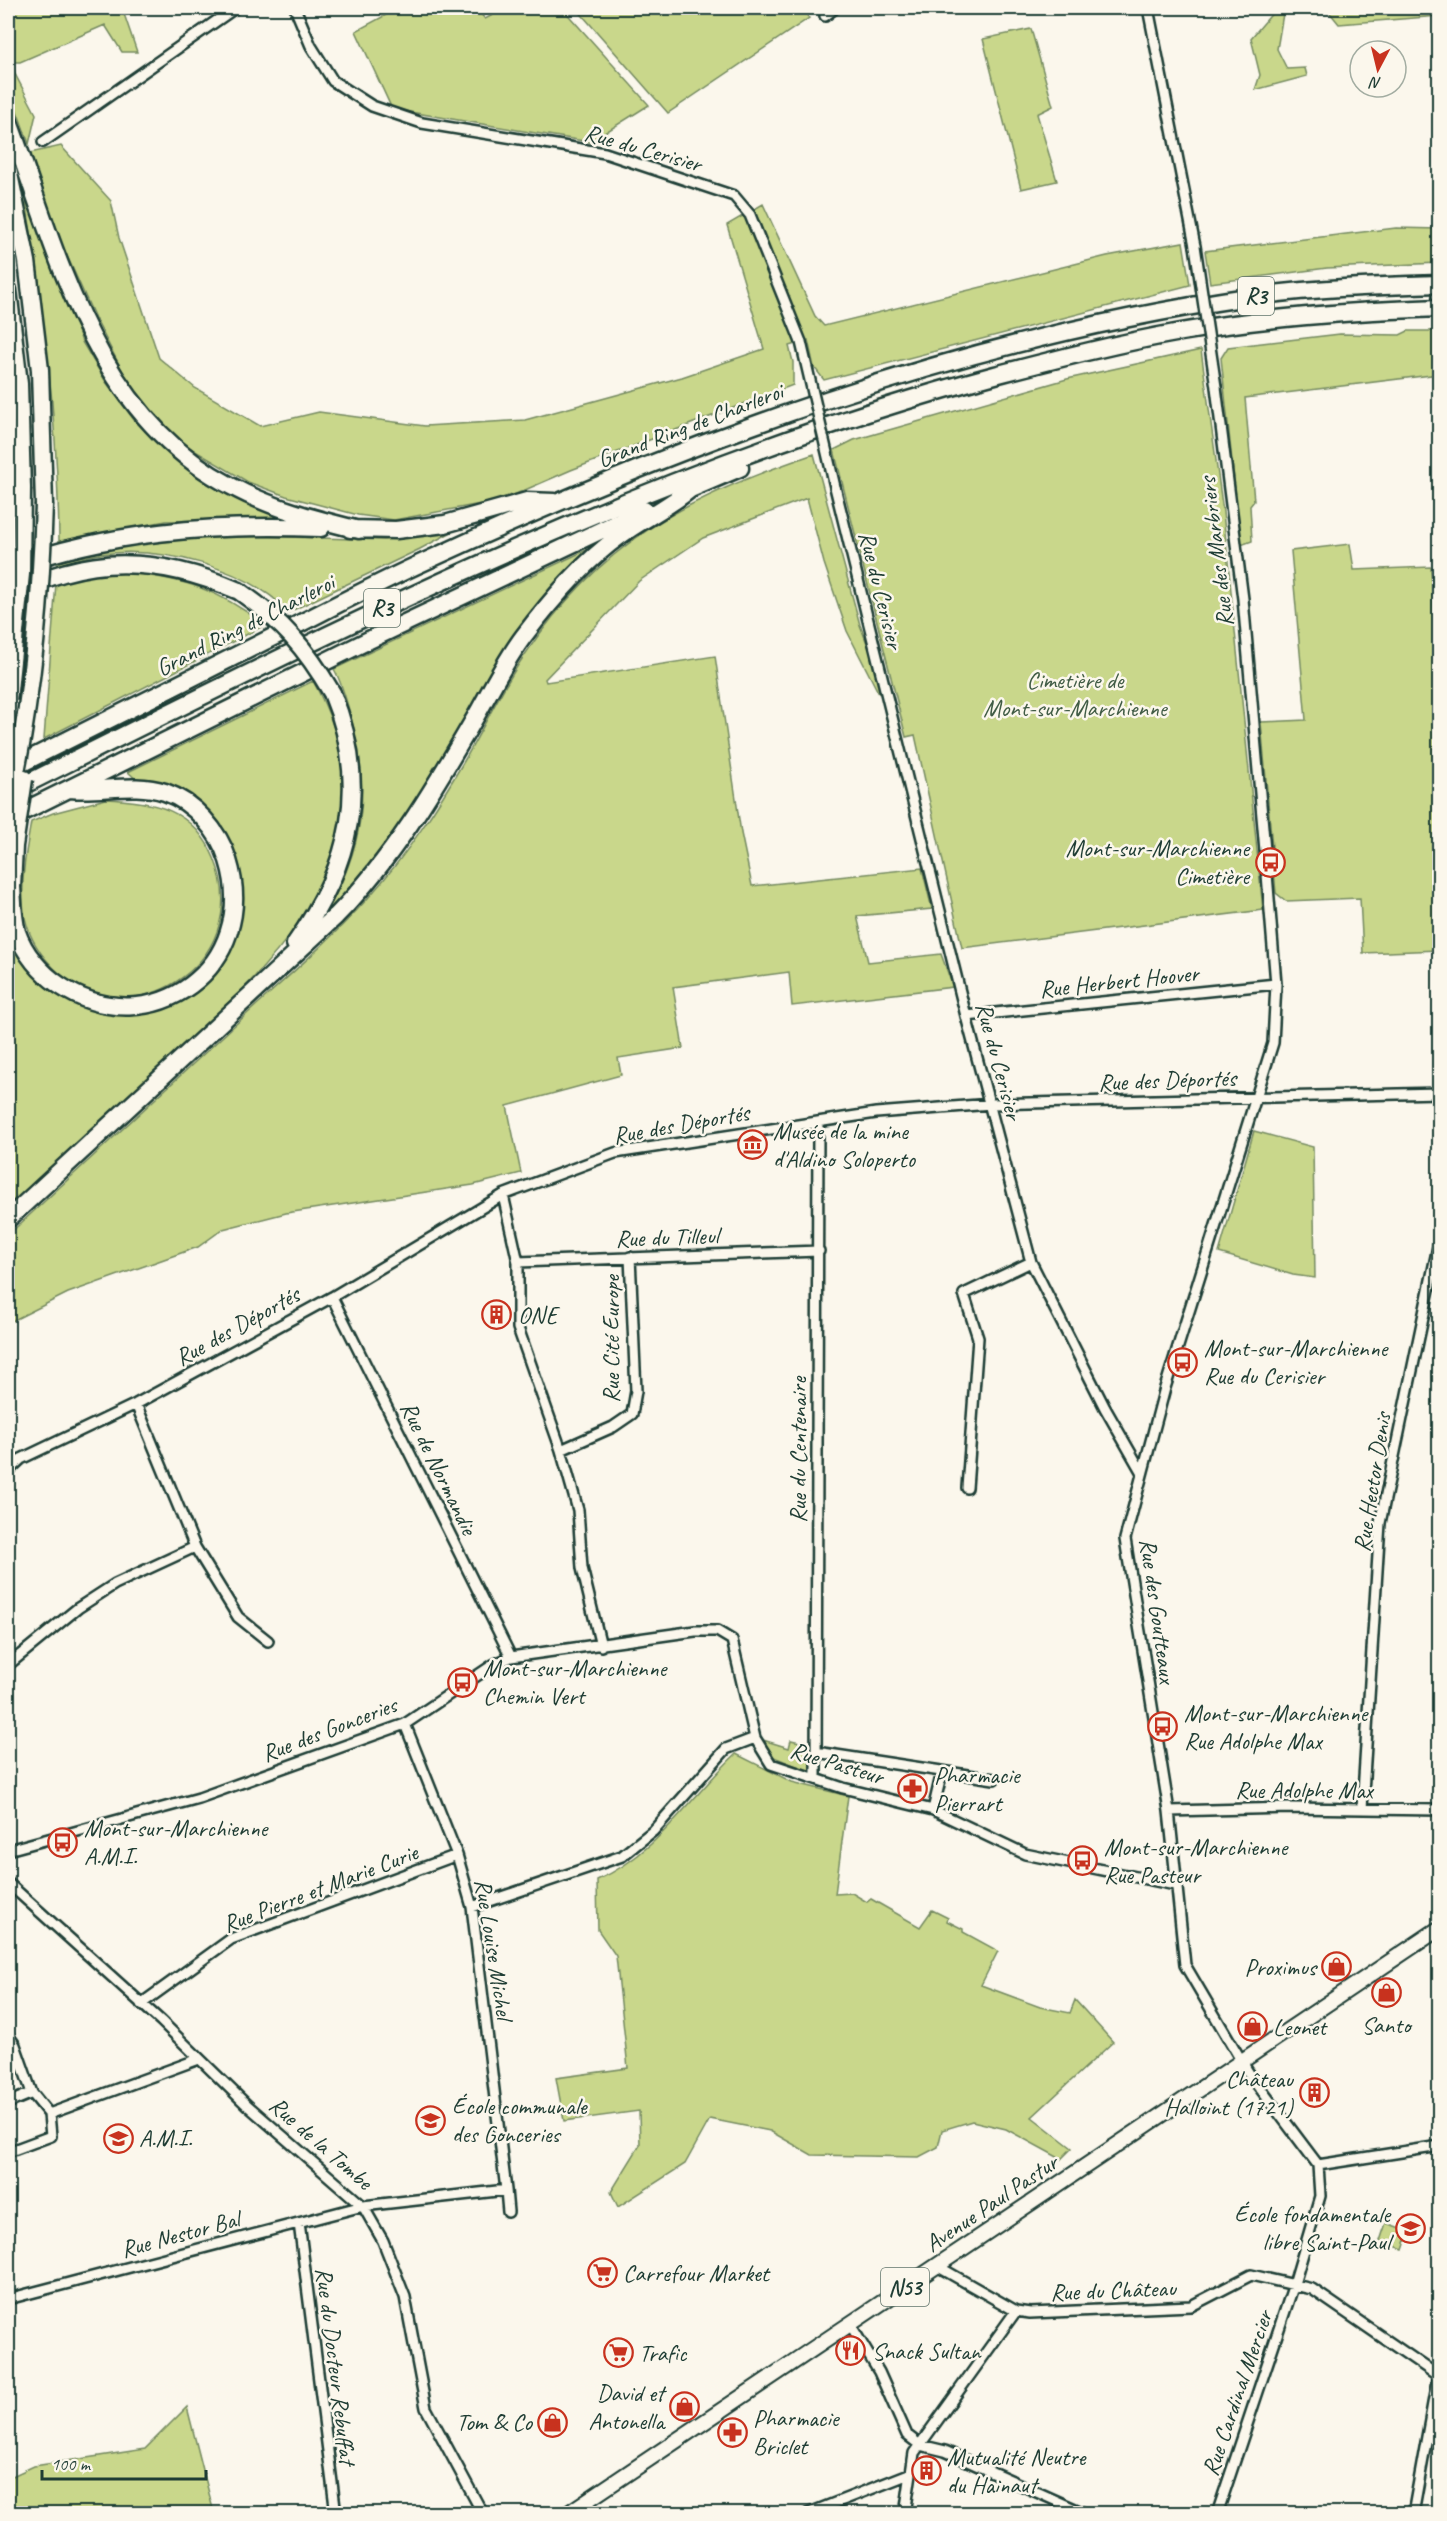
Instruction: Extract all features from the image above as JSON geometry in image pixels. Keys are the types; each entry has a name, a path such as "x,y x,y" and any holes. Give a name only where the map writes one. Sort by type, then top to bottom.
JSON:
{"highway":[{"path":"8,119 70,289 95,345 132,403 153,428 188,458 229,486 309,518 359,530"},
{"path":"8,169 27,261 40,370 44,504 42,577 34,675 8,810"},
{"name":"Grand Ring de Charleroi","path":"8,770 422,562 558,502 751,426 860,388 963,357 1064,332 1178,309 1252,297 1350,287 1440,284"},
{"path":"8,290 19,384 22,489 21,574 8,700"},
{"name":"Grand Ring de Charleroi","path":"8,794 431,584 581,519 766,446 877,408 1090,350 1181,332 1254,321 1352,311 1440,308"},
{"path":"8,819 369,640 742,467 766,446"},
{"path":"8,1219 370,881 399,844 523,637 569,581 621,535 667,508 689,490"},
{"path":"8,568 72,548 126,536 186,528 241,526 396,530 445,524 527,501 558,502"},
{"path":"8,596 57,574 82,567 116,563 181,569 239,591 271,613 296,637 332,693 343,721 350,759 353,802 348,834 325,898 273,974"},
{"path":"21,749 26,766 14,846 12,887 18,933 31,959 50,979 80,999 111,1007 144,1007 176,995 202,975 220,951 230,928 234,903 231,870 223,846 202,818 187,803 165,792 136,787 84,791 66,789"}],"main road":[{"name":"Avenue Paul Pastur","path":"567,2514 1440,1929"}],"street":[{"path":"42,142 235,8"},
{"name":"Rue du Cerisier","path":"295,8 311,46 333,81 372,106 422,123 605,153 734,196 750,215 801,342 966,1016 1031,1262 1105,1408 1141,1471"},
{"path":"825,16 835,8"},
{"name":"Rue des Marbriers","path":"1148,8 1195,246 1216,387 1243,599 1276,984 1273,1043 1258,1095"},
{"name":"Rue Herbert Hoover","path":"966,1016 1276,984"},
{"name":"Rue des Déportés","path":"8,1471 21,1459 136,1404 333,1297 503,1195 615,1153 876,1113 991,1104 1258,1095 1440,1093"},
{"name":"Rue des Goutteaux","path":"1258,1095 1141,1471 1125,1539 1169,1811 1185,1965 1243,2061 1318,2165"},
{"name":"Rue du Centenaire","path":"816,1779 818,1122"},
{"path":"503,1195 518,1262 518,1328 561,1449 578,1510 582,1568 601,1646"},
{"name":"Rue Hector Denis","path":"1362,1809 1380,1523 1440,1237"},
{"name":"Rue du Tilleul","path":"518,1262 819,1251"},
{"name":"Rue Cité Europe","path":"561,1449 613,1427 632,1414 636,1391 630,1257"},
{"path":"967,1488 978,1338 964,1294 1031,1262"},
{"name":"Rue de Normandie","path":"333,1297 511,1657"},
{"path":"136,1404 195,1547 238,1617 268,1641"},
{"path":"8,1665 78,1608 115,1584 195,1547"},
{"name":"Rue des Gonceries","path":"8,1850 199,1798 405,1724 493,1665 511,1657 695,1631 717,1631 732,1640 755,1738"},
{"name":"Rue Louise Michel","path":"405,1724 457,1856 472,1907 508,2212"},
{"path":"472,1907 622,1856 653,1831 726,1749 755,1738"},
{"name":"Rue Pasteur","path":"755,1738 771,1764 816,1779 933,1810 1025,1854 1175,1885"},
{"path":"816,1752 994,1779"},
{"path":"933,1810 942,1772"},
{"name":"Rue Adolphe Max","path":"1169,1811 1440,1810"},
{"name":"Rue Pierre et Marie Curie","path":"141,2004 231,1939 457,1856"},
{"name":"Rue de la Tombe","path":"8,1883 363,2206 383,2241 405,2298 426,2408 483,2514"},
{"path":"8,2035 15,2045 32,2093 49,2114 51,2136 8,2152"},
{"path":"49,2114 199,2058"},
{"path":"8,2103 32,2093"},
{"path":"1318,2165 1440,2146"},
{"name":"Rue Cardinal Mercier","path":"1217,2514 1294,2284 1320,2196 1318,2165"},
{"path":"363,2206 506,2190"},
{"name":"Rue Nestor Bal","path":"8,2299 363,2206"},
{"name":"Rue du Docteur Rebuffat","path":"298,2223 336,2514"},
{"name":"Rue du Château","path":"937,2266 1016,2311 1030,2313 1191,2306 1251,2275 1294,2284 1312,2289 1439,2376"},
{"path":"905,2514 909,2474 914,2453 1016,2311"},
{"path":"850,2324 879,2372 907,2435 920,2445 945,2451 1086,2514"},
{"path":"1413,2514 1439,2376"},
{"path":"807,2514 909,2474"}],"green space":[{"path":"8,8 122,8 137,52 122,52 105,25 20,62 13,62 15,74 36,114 29,144 8,86"},
{"path":"399,8 476,8 485,19 506,8 562,8 649,105 590,142 392,109 356,31"},
{"path":"576,8 801,8 809,18 668,113"},
{"path":"1274,8 1284,8 1277,49 1287,69 1305,68 1307,76 1255,90 1260,75 1251,38 1275,10"},
{"path":"1326,8 1439,8 1439,16 1339,24"},
{"path":"1031,29 1053,106 1037,114 1057,181 1021,189 983,39"},
{"path":"61,146 111,201 119,238 159,358 195,388 260,426 319,412 425,426 525,420 682,377 764,349 727,225 763,204 815,316 824,326 1107,256 1183,242 1190,285 824,380 814,367 808,340 789,346 793,362 793,385 571,470 502,500 394,520 358,515 286,496 248,482 185,445 136,397 95,318 59,238 30,153"},
{"path":"22,176 82,342 106,382 134,420 169,454 201,479 282,519 166,521 59,541 56,449 48,358"},
{"path":"1396,228 1439,229 1439,263 1327,268 1210,283 1205,251"},
{"path":"1408,331 1439,331 1439,374 1245,398 1254,501 1250,506 1252,541 1241,545 1221,358 1228,347 1340,334 1400,335"},
{"name":"Cimetière de Mont-sur-Marchienne","path":"1201,350 1223,512 1263,910 962,948 915,735 906,737 834,450 854,440 1067,379"},
{"path":"814,454 860,625 878,672 879,694 847,631 824,563 807,498 703,538 639,581 545,679 546,682 715,656 741,833 752,886 922,868 932,909 857,916 868,962 941,954 953,987 792,1006 789,972 673,987 683,1048 618,1058 621,1075 507,1106 521,1173 473,1185 286,1213 223,1229 198,1247 68,1293 8,1323 8,1235 320,947 368,898 396,865 433,812 524,656 553,616 584,582 616,553 650,528 686,507 726,488"},
{"path":"459,528 289,612 271,596 250,583 201,563 176,557 125,552 85,557 57,566 57,558 107,548 225,535 384,540"},
{"path":"1350,544 1354,570 1431,567 1440,709 1439,950 1363,953 1360,898 1286,901 1276,893 1261,722 1306,720 1291,551"},
{"path":"597,545 511,640 392,841 329,915 326,913 348,866 360,820 362,796 358,747 340,681 334,669"},
{"path":"128,573 184,583 216,594 265,625 44,739 56,583 96,574"},
{"path":"313,681 333,726 343,768 345,808 337,846 323,882 302,918 244,988 8,1209 8,908 35,975 59,996 102,1013 137,1014 170,1005 238,928 243,904 239,864 222,829 206,810 137,780 128,772"},
{"path":"106,799 156,806 183,818 195,828 206,841 214,858 223,897 217,931 201,960 176,982 146,995 113,997 80,987 45,959 33,940 25,919 23,878 31,822 53,813"},
{"path":"1254,1131 1313,1147 1315,1278 1293,1275 1219,1253"},
{"path":"763,1740 789,1748 791,1740 813,1745 811,1772 769,1755"},
{"path":"736,1754 792,1782 848,1796 835,1894 852,1893 867,1902 871,1899 920,1927 932,1910 948,1918 947,1921 963,1929 963,1932 998,1951 981,1985 1040,2007 1070,2013 1075,2000 1113,2042 1032,2117 1072,2148 1061,2159 1006,2129 972,2121 942,2130 938,2147 919,2157 812,2155 770,2131 710,2119 685,2164 618,2207 611,2192 640,2145 639,2111 564,2121 556,2078 628,2068 616,1956 598,1930 597,1880 637,1856 655,1840"},
{"path":"1386,2223 1409,2231 1403,2249 1380,2241"},
{"path":"187,2407 214,2513 8,2513 8,2478 34,2466 145,2449"}],"place":[{"name":"Mont-sur-Marchienne Cimetière","path":"1270,862"},
{"name":"Musée de la mine d'Aldino Soloperto","path":"752,1145"},
{"name":"ONE","path":"497,1315"},
{"name":"Mont-sur-Marchienne Rue du Cerisier","path":"1183,1362"},
{"name":"Mont-sur-Marchienne Chemin Vert","path":"462,1682"},
{"name":"Mont-sur-Marchienne Rue Adolphe Max","path":"1163,1727"},
{"name":"Pharmacie Pierrart","path":"913,1789"},
{"name":"Mont-sur-Marchienne A.M.I.","path":"63,1842"},
{"name":"Mont-sur-Marchienne Rue Pasteur","path":"1083,1861"},
{"name":"Proximus","path":"1337,1967"},
{"name":"Santo","path":"1386,1992"},
{"name":"Leonet","path":"1252,2027"},
{"name":"Château Halloint (1721)","path":"1314,2093"},
{"name":"École communale des Gonceries","path":"431,2120"},
{"name":"A.M.I.","path":"118,2138"},
{"name":"École fondamentale libre Saint-Paul","path":"1411,2228"},
{"name":"Carrefour Market","path":"602,2273"},
{"name":"Snack Sultan","path":"851,2351"},
{"name":"Trafic","path":"618,2353"},
{"name":"David et Antonella","path":"685,2407"},
{"name":"Tom & Co","path":"553,2422"},
{"name":"Pharmacie Briclet","path":"732,2432"},
{"name":"Mutualité Neutre du Hainaut","path":"926,2471"}]}
